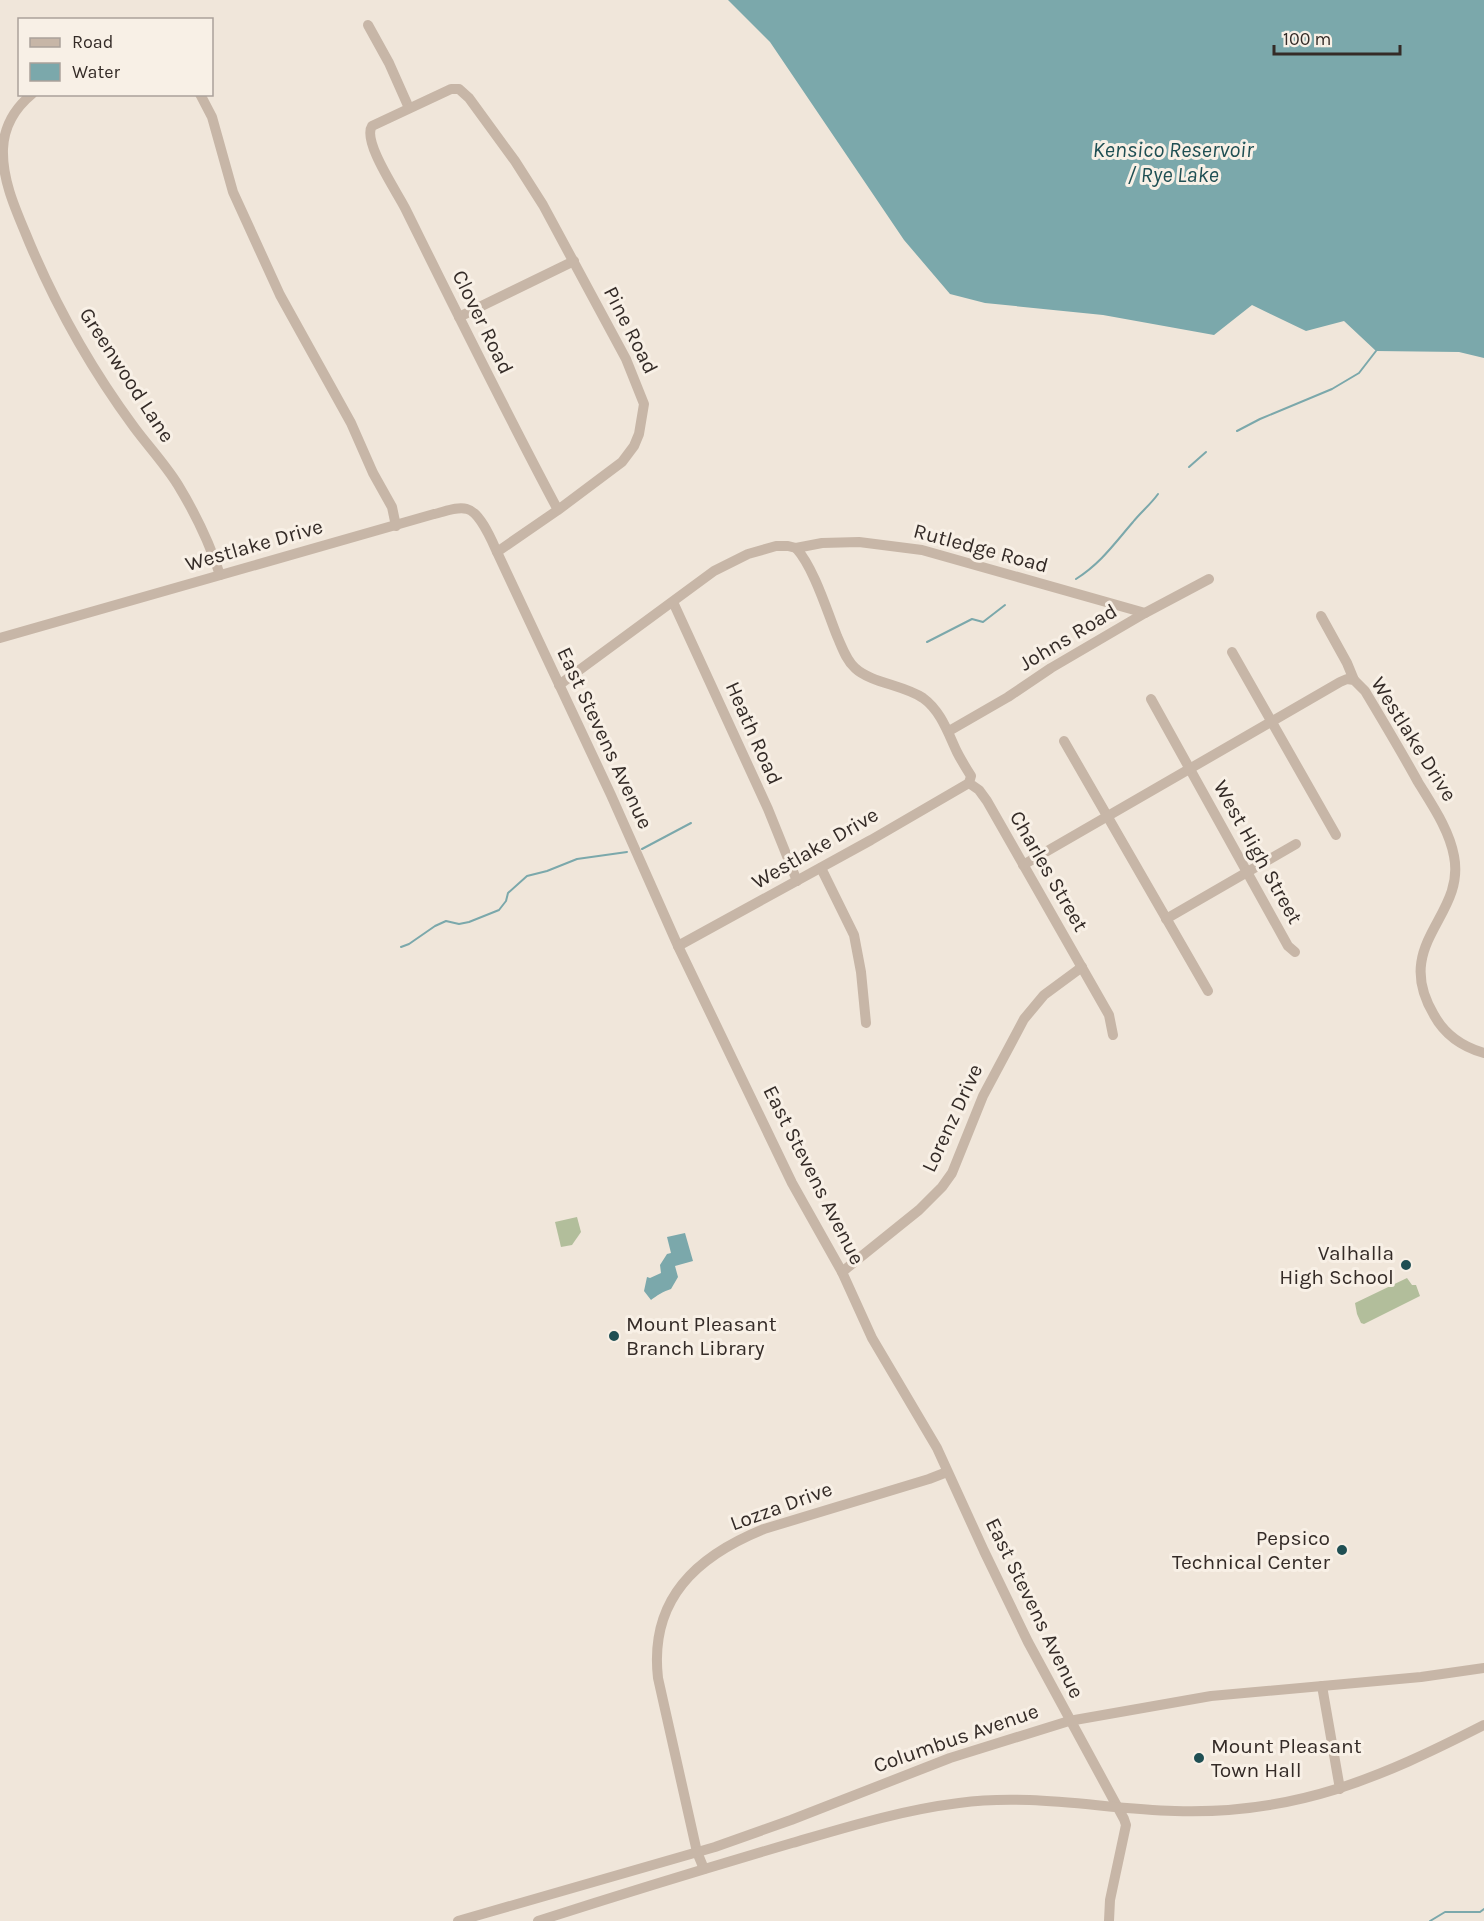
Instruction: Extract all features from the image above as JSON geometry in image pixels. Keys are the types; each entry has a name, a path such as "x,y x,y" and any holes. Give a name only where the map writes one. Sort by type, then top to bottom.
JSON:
{"street":[{"path":"368,25 389,63 409,108"},
{"name":"Pine Road","path":"409,108 451,89 459,89 469,98 515,161 574,261 626,359 644,404 643,422 634,446 622,462 497,552"},
{"name":"Greenwood Lane","path":"30,96 15,112 5,136 3,150 5,177 15,208 41,272 82,351 134,427 177,484 213,553 220,576"},
{"path":"201,96 212,117 233,192 280,295 351,423 373,473 392,507 396,526"},
{"name":"Clover Road","path":"409,108 370,128 369,134 374,150 493,388 558,510"},
{"path":"459,317 574,261"},
{"name":"Westlake Drive","path":"0,638 450,510 467,509 477,516 497,552"},
{"name":"Rutledge Road","path":"559,685 714,571 735,560 776,546 796,548 836,542 859,542 922,550 1145,614"},
{"name":"Charles Street","path":"796,548 818,589 844,654 855,669 922,697 938,714 971,776 969,783 980,790 987,801 1109,1015 1113,1035"},
{"name":"East Stevens Avenue","path":"497,552 611,795 678,946 792,1183 842,1272 872,1338 922,1422 1069,1721 1125,1825 1110,1900 1109,1921"},
{"name":"Johns Road","path":"949,731 1008,697 1051,668 1209,579"},
{"name":"Heath Road","path":"673,602 768,809 797,881"},
{"path":"1321,616 1354,680"},
{"path":"1232,652 1336,835"},
{"name":"Westlake Drive","path":"1023,865 1340,682 1347,679 1354,680 1365,690 1440,818 1451,844 1455,878 1447,903 1424,947 1422,984 1430,1009 1445,1030 1466,1047 1484,1053"},
{"name":"West High Street","path":"1151,699 1288,946 1295,952"},
{"path":"1064,741 1208,991"},
{"name":"Westlake Drive","path":"678,946 821,868 969,783"},
{"path":"1166,919 1296,844"},
{"path":"821,868 854,935 861,972 866,1023"},
{"name":"Lorenz Drive","path":"842,1272 919,1210 942,1187 952,1173 983,1096 1023,1019 1044,995 1082,968"},
{"name":"Lozza Drive","path":"704,1869 697,1852 662,1698 657,1666 660,1630 671,1601 680,1587 708,1558 740,1539 813,1513 947,1472"},
{"name":"Columbus Avenue","path":"458,1921 697,1852 791,1820 943,1760 1069,1721 1210,1696 1421,1677 1484,1668"},
{"path":"1322,1686 1340,1789"},
{"path":"538,1921 852,1826 944,1805 990,1799 1020,1799 1177,1811 1236,1810 1279,1804 1340,1789 1400,1767 1484,1725"}],"green space":[{"path":"577,1217 581,1232 572,1245 561,1247 555,1222"},
{"path":"1407,1278 1412,1285 1416,1285 1420,1296 1364,1324 1361,1323 1355,1303"}],"water":[{"name":"Kensico Reservoir / Rye Lake","path":"728,0 1484,0 1484,358 1459,352 1376,351 1344,321 1306,331 1252,305 1214,335 1103,315 985,303 950,294 904,240 770,42"},
{"path":"685,1233 693,1261 675,1266 678,1277 671,1289 651,1300 644,1291 647,1277 661,1273 660,1265 667,1254 671,1253 667,1237"}],"waterway":[{"path":"1237,431 1332,389 1359,373 1376,351"},
{"path":"1189,467 1206,452"},
{"path":"1076,579 1107,553 1158,494"},
{"path":"927,642 972,619 983,622 1005,605"},
{"path":"642,849 691,823"},
{"path":"401,947 446,921 459,924 469,922 499,910 506,901 508,893 527,876 577,859 627,852"},
{"path":"1430,1921 1445,1912 1480,1912 1484,1909"}],"place":[{"name":"Valhalla High School","path":"1406,1265"},
{"name":"Mount Pleasant Branch Library","path":"614,1336"},
{"name":"Pepsico Technical Center","path":"1342,1550"},
{"name":"Mount Pleasant Town Hall","path":"1199,1758"}]}
